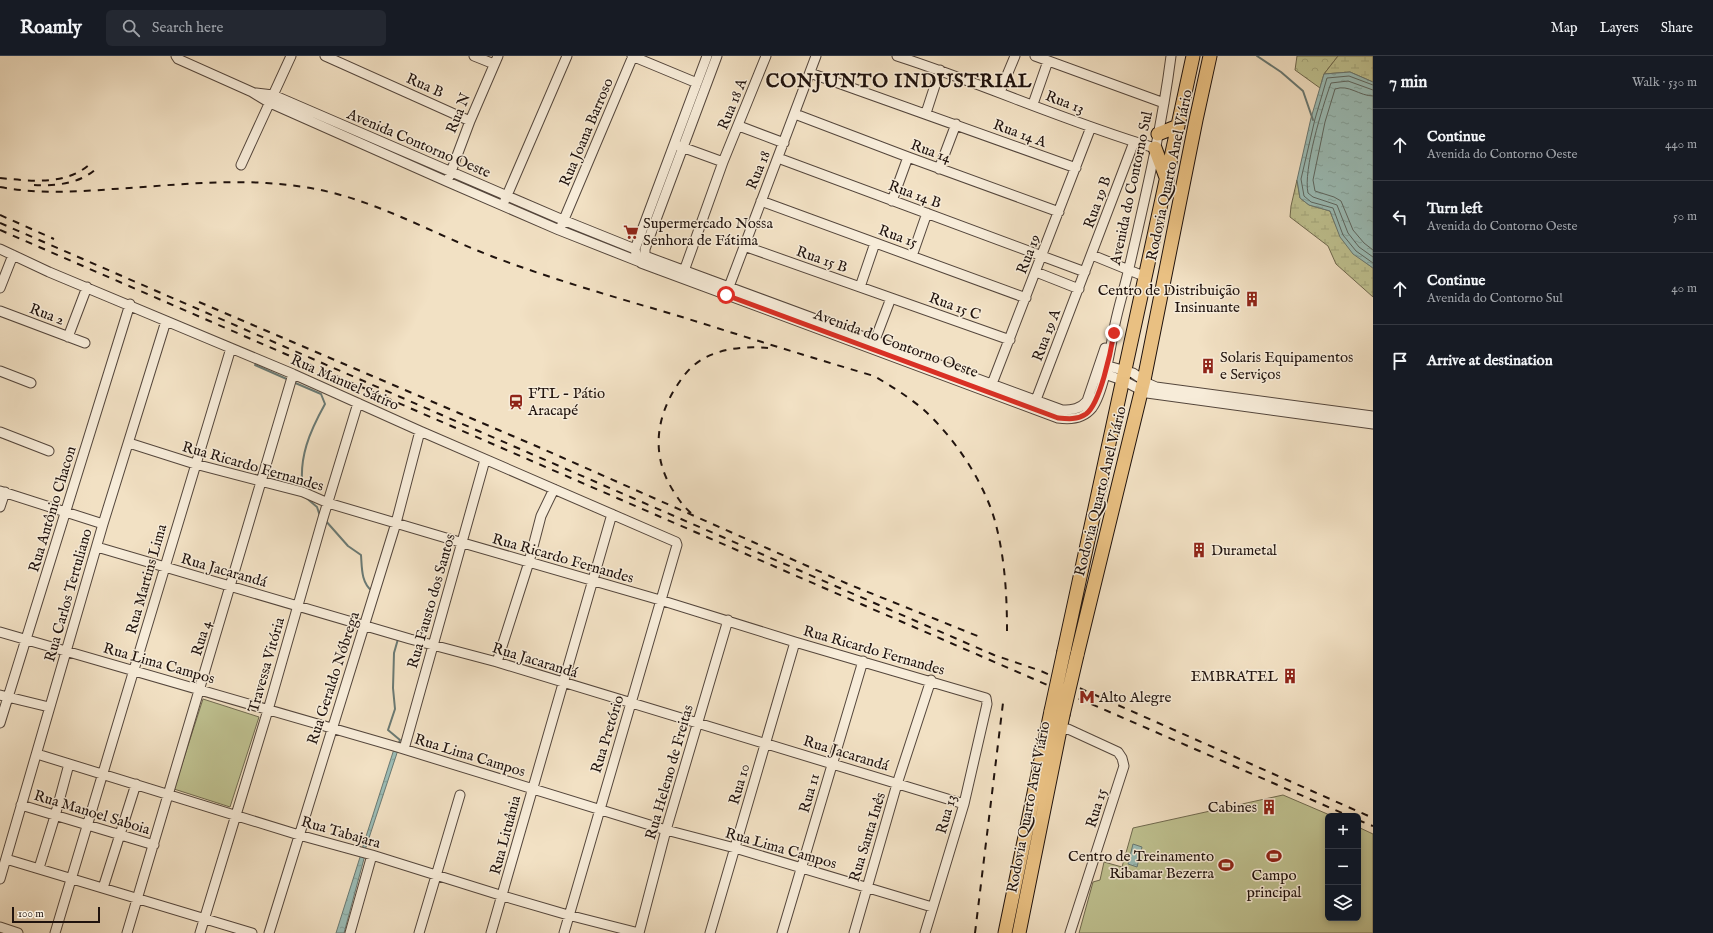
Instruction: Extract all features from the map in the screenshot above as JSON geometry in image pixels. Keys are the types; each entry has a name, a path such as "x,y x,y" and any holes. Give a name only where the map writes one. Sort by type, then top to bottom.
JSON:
{"highway":[{"name":"Rodovia Quarto Anel Viário","path":"1019,933 1060,731 1057,713 1064,651 1193,56"},
{"name":"Rodovia Quarto Anel Viário","path":"1005,933 1057,713 1077,655 1142,385 1210,56"},
{"path":"1185,93 1193,101 1196,120"},
{"path":"1158,134 1178,126"},
{"path":"1155,148 1167,180"}],"street":[{"path":"242,165 291,56"},
{"name":"Rua B","path":"325,56 470,121"},
{"path":"474,56 496,60"},
{"path":"503,206 567,56"},
{"path":"633,56 696,84"},
{"name":"Rua Joana Barroso","path":"563,220 633,56"},
{"path":"679,146 696,84 707,56"},
{"path":"640,262 636,255 640,249 679,146 717,56"},
{"name":"Rua 18 A","path":"684,271 723,162 739,126 766,56"},
{"name":"Rua 18","path":"727,292 796,114 816,56"},
{"name":"Rua 13","path":"897,56 1033,104 1091,127 1155,148"},
{"path":"1000,92 1015,56"},
{"path":"1035,56 1164,103"},
{"name":"Avenida do Contorno Sul","path":"1102,369 1129,269 1164,103 1170,56"},
{"name":"Avenida Contorno Oeste","path":"176,57 252,92 355,130 563,220 640,249"},
{"name":"Rua N","path":"448,182 450,171 496,60"},
{"path":"1033,104 1048,61"},
{"path":"926,113 940,70"},
{"name":"Rua 14 A","path":"810,73 926,113 1076,168"},
{"name":"Avenida Contorno Oeste","path":"271,99 350,139 559,230 640,262"},
{"name":"Rua 14","path":"796,114 939,169 1059,212"},
{"path":"939,169 956,124"},
{"path":"739,126 784,143"},
{"name":"Rua 19","path":"991,388 1091,127"},
{"path":"350,139 355,130"},
{"name":"Rua 19 B","path":"1086,272 1134,142"},
{"path":"679,146 723,162"},
{"path":"892,201 908,157"},
{"name":"Rua 14 B","path":"778,158 1086,272"},
{"name":"Rua 15","path":"761,201 1026,298"},
{"path":"912,256 927,213"},
{"path":"559,230 563,220"},
{"path":"581,239 585,228"},
{"path":"595,244 599,234"},
{"path":"860,287 875,243"},
{"name":"Rua 15 B","path":"744,246 891,298"},
{"name":"Rua Manuel Sátiro","path":"0,249 293,374 485,460 676,541 677,544"},
{"name":"Avenida do Contorno Oeste","path":"640,249 646,257 684,271 727,292"},
{"path":"0,288 13,255"},
{"path":"1092,255 1146,277"},
{"name":"Avenida do Contorno Oeste","path":"640,262 643,265 727,292 918,360 1035,404 1062,410 1076,409 1087,401 1102,369"},
{"path":"1036,272 1079,289"},
{"name":"Rua 19 A","path":"1035,404 1086,272"},
{"path":"68,337 87,287"},
{"path":"875,340 891,298"},
{"name":"Rua 15 C","path":"891,298 1010,340"},
{"name":"Rua Antônio Chacon","path":"0,723 4,696 26,639 130,304"},
{"name":"Rua 2","path":"0,310 85,343"},
{"name":"Rua Carlos Tertuliano","path":"0,879 103,524 166,321"},
{"name":"Avenida do Contorno Oeste","path":"812,322 875,340 903,355"},
{"name":"Rua Martins Lima","path":"55,933 231,348"},
{"path":"1102,369 1124,375 1140,376 1142,385 1147,393 1297,410 1373,416"},
{"path":"0,371 31,383"},
{"name":"Rua 4","path":"127,933 293,374"},
{"name":"Travessa Vitória","path":"200,933 268,710 358,404"},
{"path":"1297,410 1373,424"},
{"name":"Rua Geraldo Nóbrega","path":"269,933 396,523 420,431"},
{"path":"0,432 49,452"},
{"name":"Rua Ricardo Fernandes","path":"129,443 196,464 303,492 328,503 592,582 728,620 795,642 931,680 986,698 987,702"},
{"name":"Rua Fausto dos Santos","path":"404,749 463,543 485,460"},
{"path":"497,662 529,562 541,516 554,489"},
{"path":"0,506 3,491 103,524"},
{"name":"Rua Lituânia","path":"491,933 503,896 532,789 612,514"},
{"name":"Rua Pretório","path":"564,933 599,808 677,544"},
{"name":"Rua Jacarandá","path":"97,547 433,645 497,662 964,804"},
{"name":"Rua Heleno de Freitas","path":"639,933 666,830 699,723 728,620"},
{"name":"Rua Lima Campos","path":"0,632 404,749 532,789 599,808 666,830 735,848 932,907"},
{"name":"Rua 10","path":"710,933 795,642"},
{"name":"Rua 11","path":"782,933 863,661"},
{"name":"Rua Santa Inês","path":"854,933 866,888 931,680"},
{"path":"4,696 49,707"},
{"name":"Rua 13","path":"925,933 964,804 987,702"},
{"name":"Rua 15","path":"1060,731 1068,729 1118,752 1122,758 1124,766 1070,933"},
{"name":"Rua Tabajara","path":"37,754 236,816 372,855 568,916 639,933"},
{"path":"39,868 69,764"},
{"path":"103,888 136,784"},
{"path":"419,933 460,795"},
{"name":"Rua Manoel Saboia","path":"21,805 154,845"},
{"path":"350,933 372,855"},
{"path":"6,859 252,933"},
{"path":"0,927 18,933"}],"green space":[{"path":"1297,56 1338,56 1324,74 1320,88 1295,70"},
{"path":"1338,56 1373,56 1373,82 1350,72 1324,74"},
{"path":"1297,180 1300,198 1309,205 1330,211 1346,244 1373,268 1373,297 1336,264 1328,246 1290,217"},
{"path":"203,699 259,717 230,807 174,789"},
{"name":"Centro de Treinamento Ribamar Bezerra","path":"1283,795 1325,813 1325,921 1361,921 1361,828 1373,834 1373,933 1079,933 1093,882 1100,880 1104,862 1122,867 1133,828"}],"water":[{"path":"1350,72 1373,82 1373,268 1353,254 1340,237 1330,211 1309,205 1300,198 1297,180 1311,118 1324,74"},
{"path":"394,749 398,750 365,850 362,849"},
{"path":"1133,844 1142,847 1137,867 1128,864"},
{"path":"361,854 365,855 344,933 336,933"}],"waterway":[{"path":"1257,56 1281,72 1303,91 1313,120"},
{"path":"255,365 289,380"},
{"path":"293,382 321,394 325,404 306,445 302,467 303,490"},
{"path":"304,496 317,507 320,516"},
{"path":"325,520 348,546 361,555 364,579 372,591"},
{"path":"398,639 394,653 393,688 395,709 388,730 400,740 398,745"}],"railway":[{"path":"0,178 36,181 60,179 81,170 91,163"},
{"path":"34,185 68,183 84,177 98,167"},
{"path":"0,187 42,192 71,192 233,182 280,184 329,192 376,207 468,247 538,273 874,376 912,401 936,421 958,448 977,478 991,510 1002,551 1007,605 1007,631"},
{"path":"0,215 54,239"},
{"path":"0,223 994,655 1041,671 1373,818"},
{"path":"0,230 1342,813"},
{"path":"199,302 543,449 848,584 980,637"},
{"path":"691,513 680,501 667,479 659,451 661,424 664,410 670,397 683,377 697,362 725,350 751,347 768,348"},
{"path":"975,933 1003,703"},
{"path":"1361,821 1373,826"}],"place":[{"name":"Supermercado Nossa Senhora de Fátima","path":"631,232"},
{"name":"Centro de Distribuição Insinuante","path":"1252,299"},
{"name":"Solaris Equipamentos e Serviços","path":"1208,366"},
{"name":"FTL - Pátio Aracapé","path":"516,402"},
{"name":"Durametal","path":"1199,550"},
{"name":"EMBRATEL","path":"1290,676"},
{"name":"Alto Alegre","path":"1087,697"},
{"name":"Cabines","path":"1269,807"},
{"name":"Campo principal","path":"1274,856"},
{"name":"Centro de Treinamento Ribamar Bezerra","path":"1226,865"}],"district":[{"name":"CONJUNTO INDUSTRIAL","path":"899,80"}],"route":[{"path":"726,295 796,322 989,391 1058,418 1066,419 1074,419 1086,414 1096,400 1114,333"}]}
